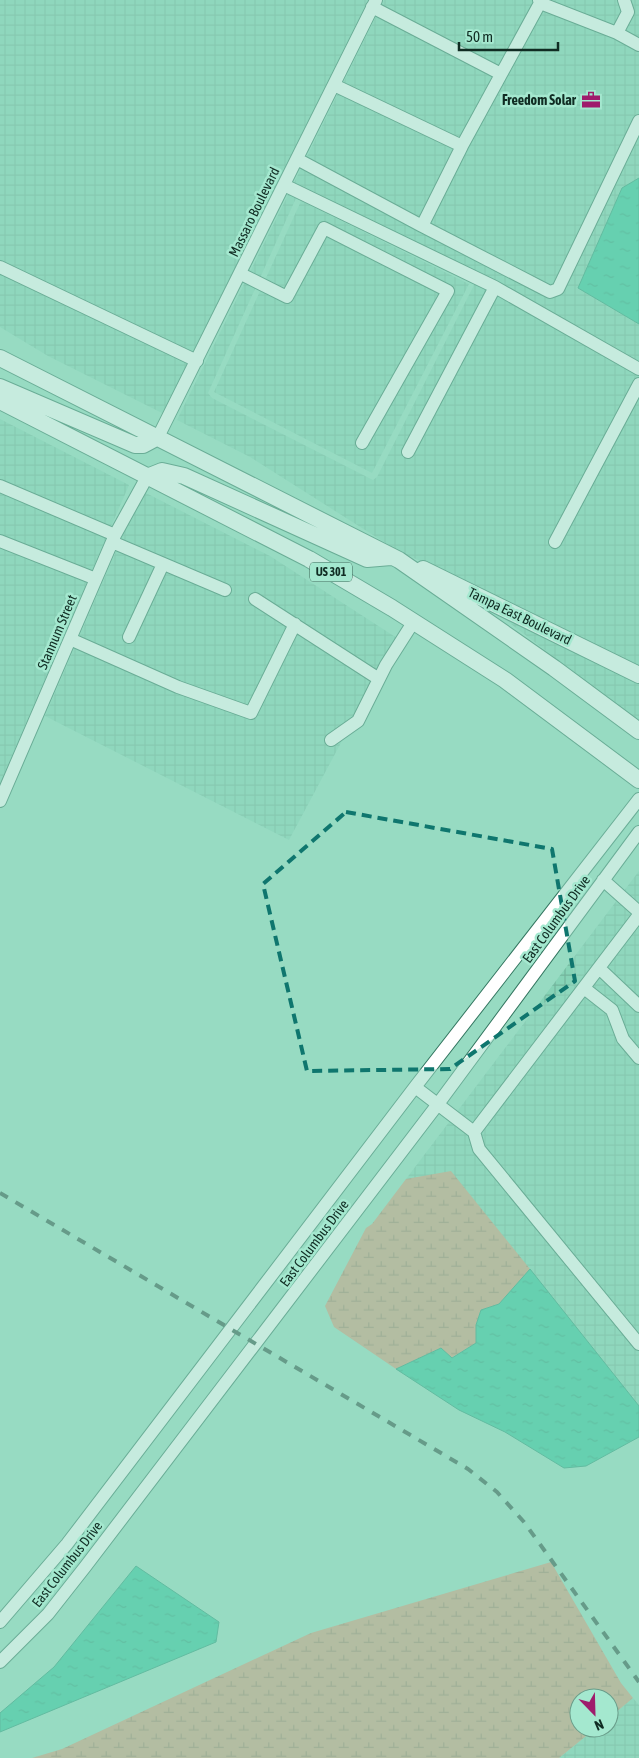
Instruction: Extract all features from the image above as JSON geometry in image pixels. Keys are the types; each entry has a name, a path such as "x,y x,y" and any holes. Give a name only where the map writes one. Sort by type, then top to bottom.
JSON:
{"main road":[{"path":"0,358 395,558 554,668 639,731"},
{"path":"0,387 134,444 143,446 158,437"},
{"name":"US 301","path":"0,401 309,559 414,622 505,680 639,780"},
{"path":"146,477 162,472 184,476 367,559 395,558"},
{"name":"Tampa East Boulevard","path":"395,558 420,567 639,675"}],"street":[{"path":"617,33 628,12 624,0"},
{"path":"422,226 462,146 540,2 617,33 639,45"},
{"path":"374,4 501,74"},
{"name":"Massaro Boulevard","path":"158,437 198,362 374,4"},
{"path":"334,85 462,146"},
{"path":"298,158 422,226 550,292 558,289 639,121"},
{"path":"284,185 496,287 639,370"},
{"path":"241,274 287,297 324,228 448,292 362,443"},
{"path":"0,267 91,313 198,362"},
{"path":"408,452 496,287"},
{"path":"554,542 639,384"},
{"name":"Stannum Street","path":"0,801 114,539 146,477"},
{"path":"0,486 163,564 225,590"},
{"path":"0,541 96,579"},
{"path":"129,636 163,564"},
{"path":"255,599 379,679"},
{"path":"331,740 358,721 379,679 414,622"},
{"path":"70,639 178,687 251,713 295,624"},
{"name":"East Columbus Drive","path":"0,1622 67,1544 415,1087 639,799"},
{"name":"East Columbus Drive","path":"0,1662 48,1614 85,1567 438,1104 639,832"},
{"path":"474,1132 639,914 603,880"},
{"path":"599,968 639,1006"},
{"path":"584,988 612,1010 623,1039 639,1058"},
{"path":"415,1087 474,1132 479,1149 639,1344"}],"highlighted area":[{"path":"346,812 552,849 575,981 450,1069 307,1071 263,884"}],"shaded area":[{"path":"0,0 368,0 164,414 48,356 0,327"},
{"path":"384,0 639,0 639,178 622,189 578,288 639,324 639,667 395,549 250,457 177,420","holes":["297,196 475,283 377,477 373,480 212,398 208,393"]},
{"path":"301,201 469,284 372,473 214,392"},
{"path":"0,419 129,485 0,783"},
{"path":"142,491 270,556 397,638 289,840 45,716"},
{"path":"489,609 639,683 639,722 503,618"},
{"path":"639,871 639,1406 582,1334 406,1179"},
{"path":"633,1698 639,1705 639,1758 559,1758 584,1738 619,1738 619,1710"}],"green space":[{"path":"451,1171 530,1269 499,1304 481,1310 476,1325 476,1343 451,1358 441,1348 396,1369 334,1327 325,1306 366,1228 372,1224 406,1179"},
{"path":"551,1562 621,1683 633,1698 619,1710 619,1688 569,1688 569,1738 584,1738 559,1758 32,1758 62,1749 311,1633"}],"water":[{"path":"639,178 639,324 578,288 622,188"},
{"path":"530,1269 639,1406 639,1437 586,1466 564,1468 505,1432 459,1410 396,1369 441,1348 452,1358 476,1343 476,1325 481,1310 499,1304"},
{"path":"136,1566 219,1622 216,1642 0,1732 0,1713 54,1667"}],"railway":[{"path":"0,1193 468,1469 497,1492 524,1522 639,1682"}],"place":[{"name":"Freedom Solar","path":"591,100"}]}
